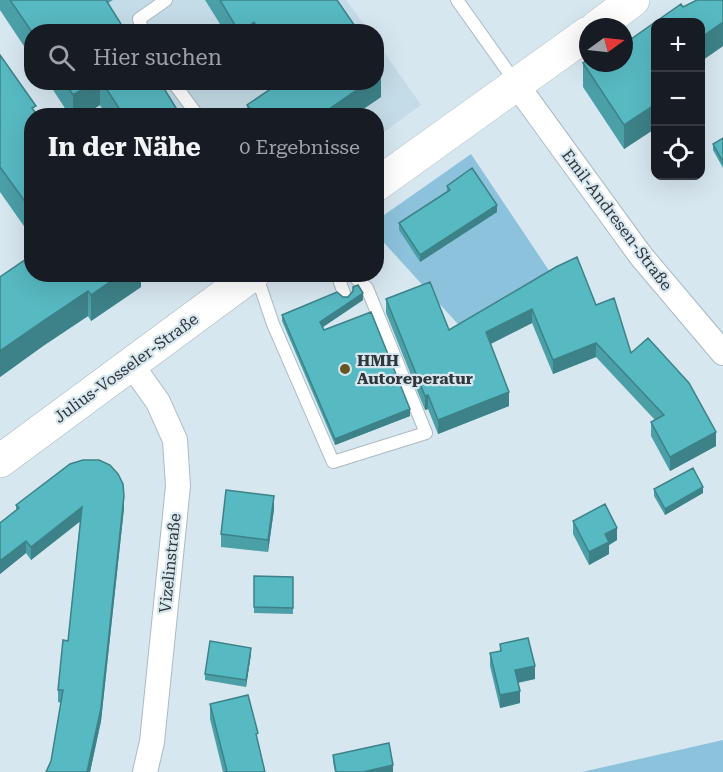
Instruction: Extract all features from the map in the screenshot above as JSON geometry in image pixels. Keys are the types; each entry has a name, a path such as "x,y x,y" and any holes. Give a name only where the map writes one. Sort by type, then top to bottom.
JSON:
{"street":[{"path":"609,18 633,0"},
{"path":"384,179 579,39"},
{"name":"Emil-Andresen-Straße","path":"516,84 641,256 723,353"},
{"name":"Julius-Vosseler-Straße","path":"0,461 243,282"},
{"name":"Vizelinstraße","path":"131,364 158,402 175,440 178,486 152,742 145,772"}],"lane":[{"path":"141,24 139,19 166,0"},
{"path":"457,0 516,84"},
{"path":"179,90 192,108"},
{"path":"257,282 333,462 426,433 367,288 360,282"},
{"path":"341,282 345,296"}],"shaded area":[{"path":"0,0 346,0 364,24 24,24 24,47 0,10"},
{"path":"384,52 421,105 384,132 384,108 65,108 53,90 384,90"},
{"path":"471,154 556,281 467,334 384,243 384,215"},
{"path":"723,740 723,772 582,772"}],"building":[{"path":"10,0 106,0 121,24 26,24"},
{"path":"220,0 337,0 354,24 255,24 254,22 234,24"},
{"path":"697,0 723,0 723,22 705,35 705,18 661,18 681,4 683,7"},
{"path":"651,25 651,107 624,125 589,72 633,72 633,38"},
{"path":"0,55 36,106 24,108 24,200 0,167"},
{"path":"70,90 81,90 73,95"},
{"path":"107,90 165,90 176,108 119,108"},
{"path":"269,90 356,90 331,108 249,108 247,105"},
{"path":"723,138 723,162 713,144"},
{"path":"472,168 497,205 420,255 399,223 450,190 447,186"},
{"path":"577,257 596,305 614,298 631,353 648,338 689,383 716,432 670,457 651,422 664,415 596,343 553,360 532,309 486,332 509,392 438,420 428,395 425,396 386,299 430,282 449,330"},
{"path":"24,260 24,282 110,282 91,295 88,291 0,351 0,277"},
{"name":"HMH Autoreperatur","path":"358,285 363,293 320,322 324,330 371,312 410,409 335,439 282,315 337,292 343,297 348,297 353,287"},
{"path":"83,460 99,460 110,465 123,484 124,496 101,708 87,772 46,772 51,761 63,690 58,690 63,640 68,641 82,507 31,547 26,541 0,561 0,523 19,508 16,505 70,464"},
{"path":"693,468 703,487 665,509 654,489"},
{"path":"226,490 274,496 268,540 221,534"},
{"path":"605,504 617,528 605,534 609,542 589,552 573,521"},
{"path":"254,576 293,577 293,608 254,607"},
{"path":"528,638 535,666 515,670 520,691 500,695 490,653 501,651 500,644"},
{"path":"210,641 251,648 246,680 205,674"},
{"path":"248,695 265,772 225,772 227,771 210,704"},
{"path":"389,743 393,765 363,772 336,772 333,755"}],"place":[{"name":"HMH Autoreperatur","path":"345,369"}]}
